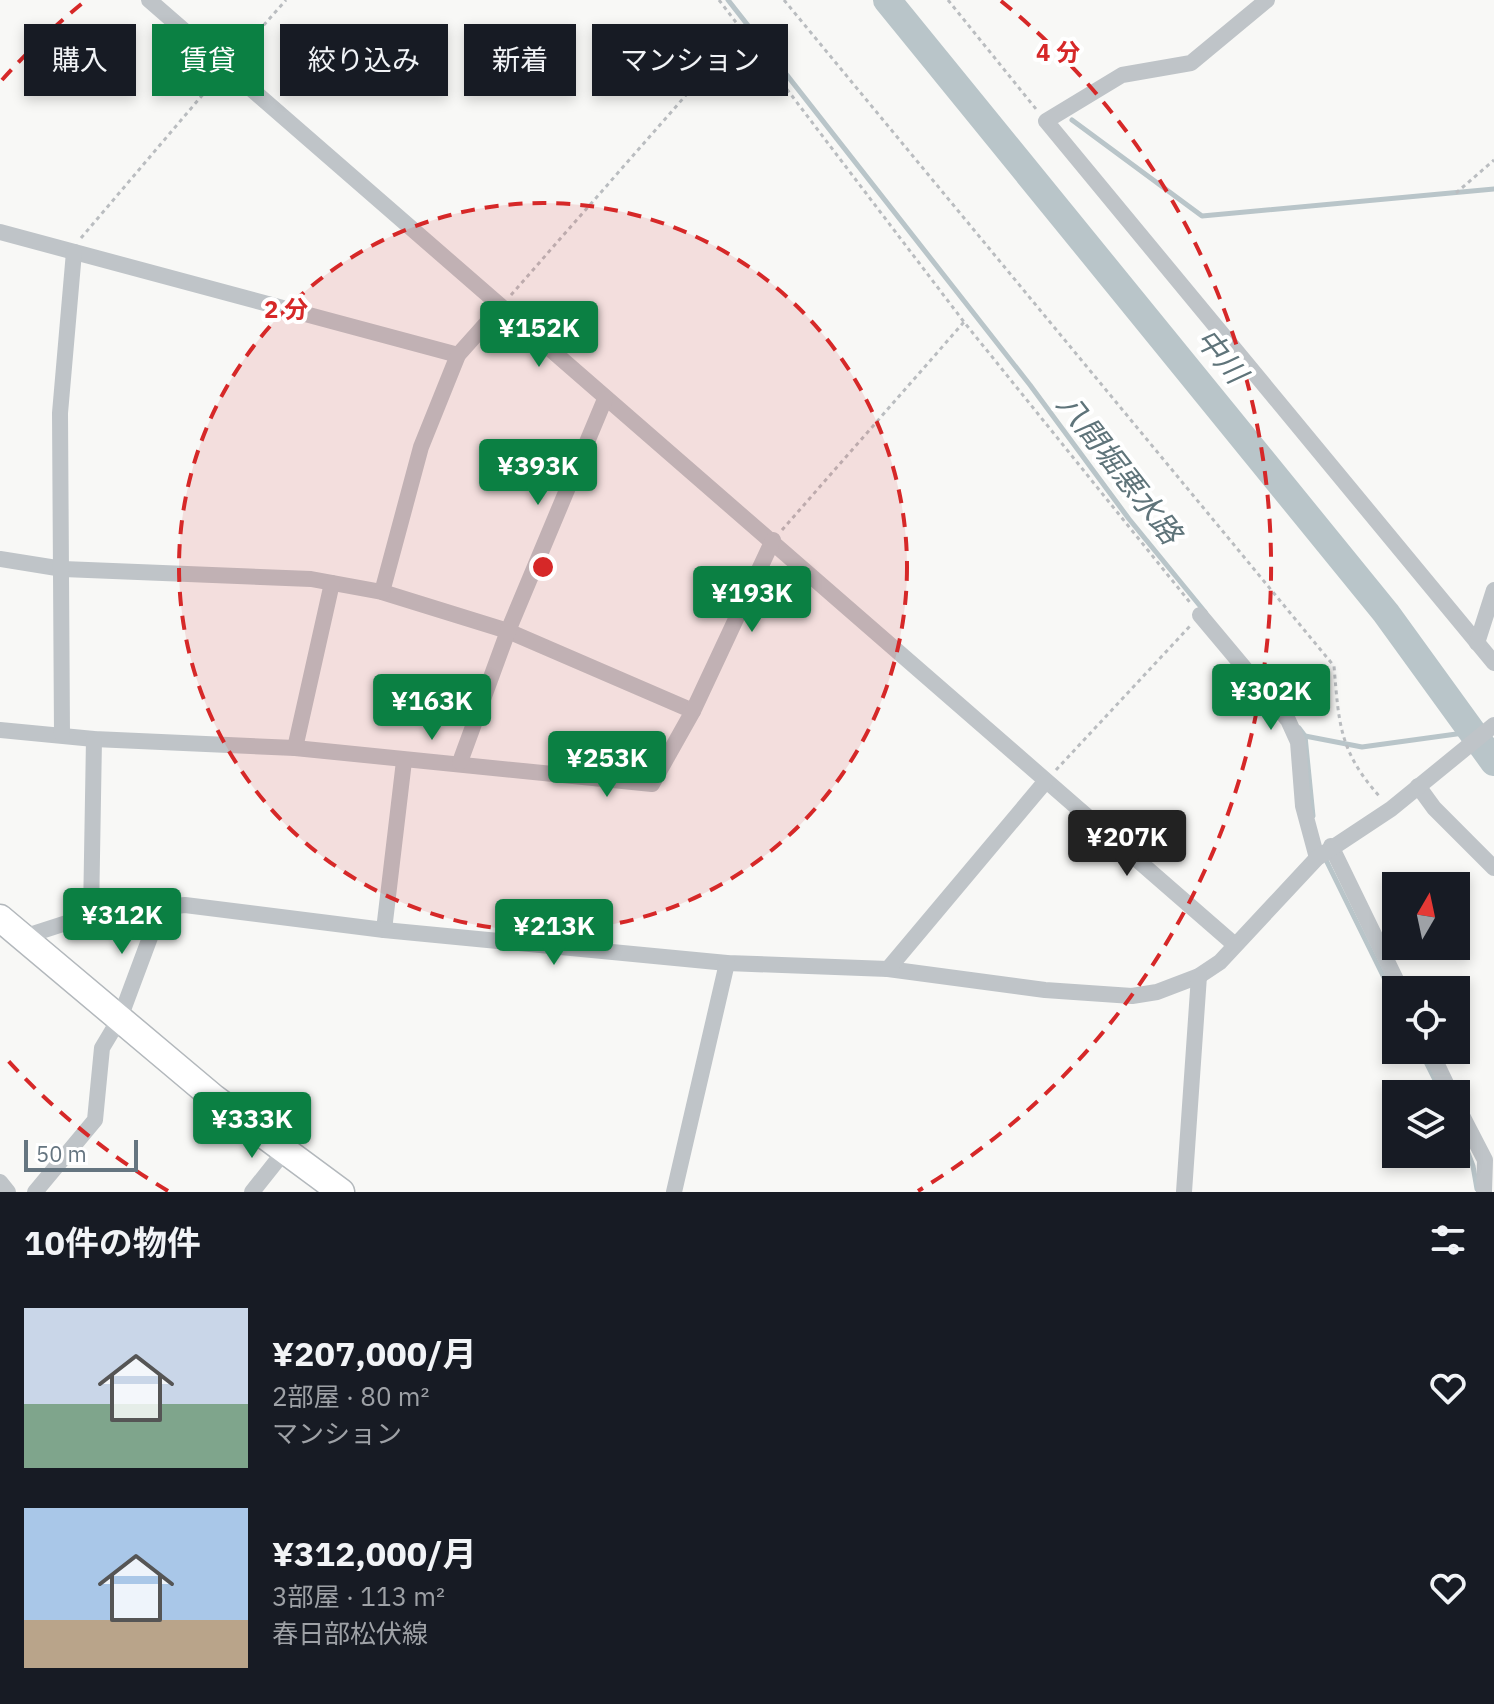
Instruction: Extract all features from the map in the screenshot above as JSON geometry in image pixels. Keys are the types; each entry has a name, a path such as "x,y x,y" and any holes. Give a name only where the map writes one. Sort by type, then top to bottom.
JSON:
{"main road":[{"path":"0,918 283,1153 341,1192"}],"street":[{"path":"149,0 177,24"},
{"path":"1267,0 1191,63 1122,75 1046,121 1494,663"},
{"path":"259,96 1235,945"},
{"path":"0,232 458,355"},
{"path":"62,734 61,393 74,252"},
{"path":"382,592 421,447 458,355 500,308"},
{"path":"460,762 508,631 605,399"},
{"path":"0,730 94,739 295,748 404,761 460,762 652,784 693,711 773,540"},
{"path":"0,559 63,569 332,583 382,592 508,631 693,711"},
{"path":"295,748 332,583"},
{"path":"1477,643 1494,590"},
{"path":"1200,615 1288,720 1298,742 1303,806 1317,858"},
{"path":"23,937 91,915 185,905 384,930 727,963 888,969 1045,990 1132,996 1157,992 1199,976 1220,962 1317,858 1391,809 1494,725"},
{"path":"91,915 94,739"},
{"path":"384,930 404,761"},
{"path":"888,969 1045,782"},
{"path":"1418,786 1434,808 1494,868"},
{"path":"1331,846 1394,976"},
{"path":"35,1192 95,1120 102,1048 120,1018 161,908"},
{"path":"674,1192 727,963"},
{"path":"1184,1192 1199,976"},
{"path":"1470,1131 1485,1160 1484,1192"},
{"path":"252,1192 283,1153"},
{"path":"0,1182 8,1192"}],"path":[{"path":"264,25 286,0"},
{"path":"719,0 738,24"},
{"path":"784,0 1334,666 1339,730 1359,773 1391,809"},
{"path":"948,0 1046,121"},
{"path":"788,89 964,322 1200,615 1045,782"},
{"path":"74,252 84,232 201,96"},
{"path":"500,308 685,96"},
{"path":"1456,193 1494,160"},
{"path":"773,540 964,322"}],"waterway":[{"name":"八間堀悪水路","path":"728,0 1030,385 1129,519 1205,612"},
{"name":"中川","path":"887,0 1386,613 1494,762"},
{"path":"1072,120 1202,216 1494,189"},
{"name":"八間堀悪水路","path":"1299,728 1305,736 1313,816"},
{"path":"1305,736 1362,747 1471,732"},
{"name":"八間堀悪水路","path":"1324,856 1383,976"},
{"name":"八間堀悪水路","path":"1427,1064 1435,1080"},
{"name":"八間堀悪水路","path":"1470,1158 1477,1189"}]}
